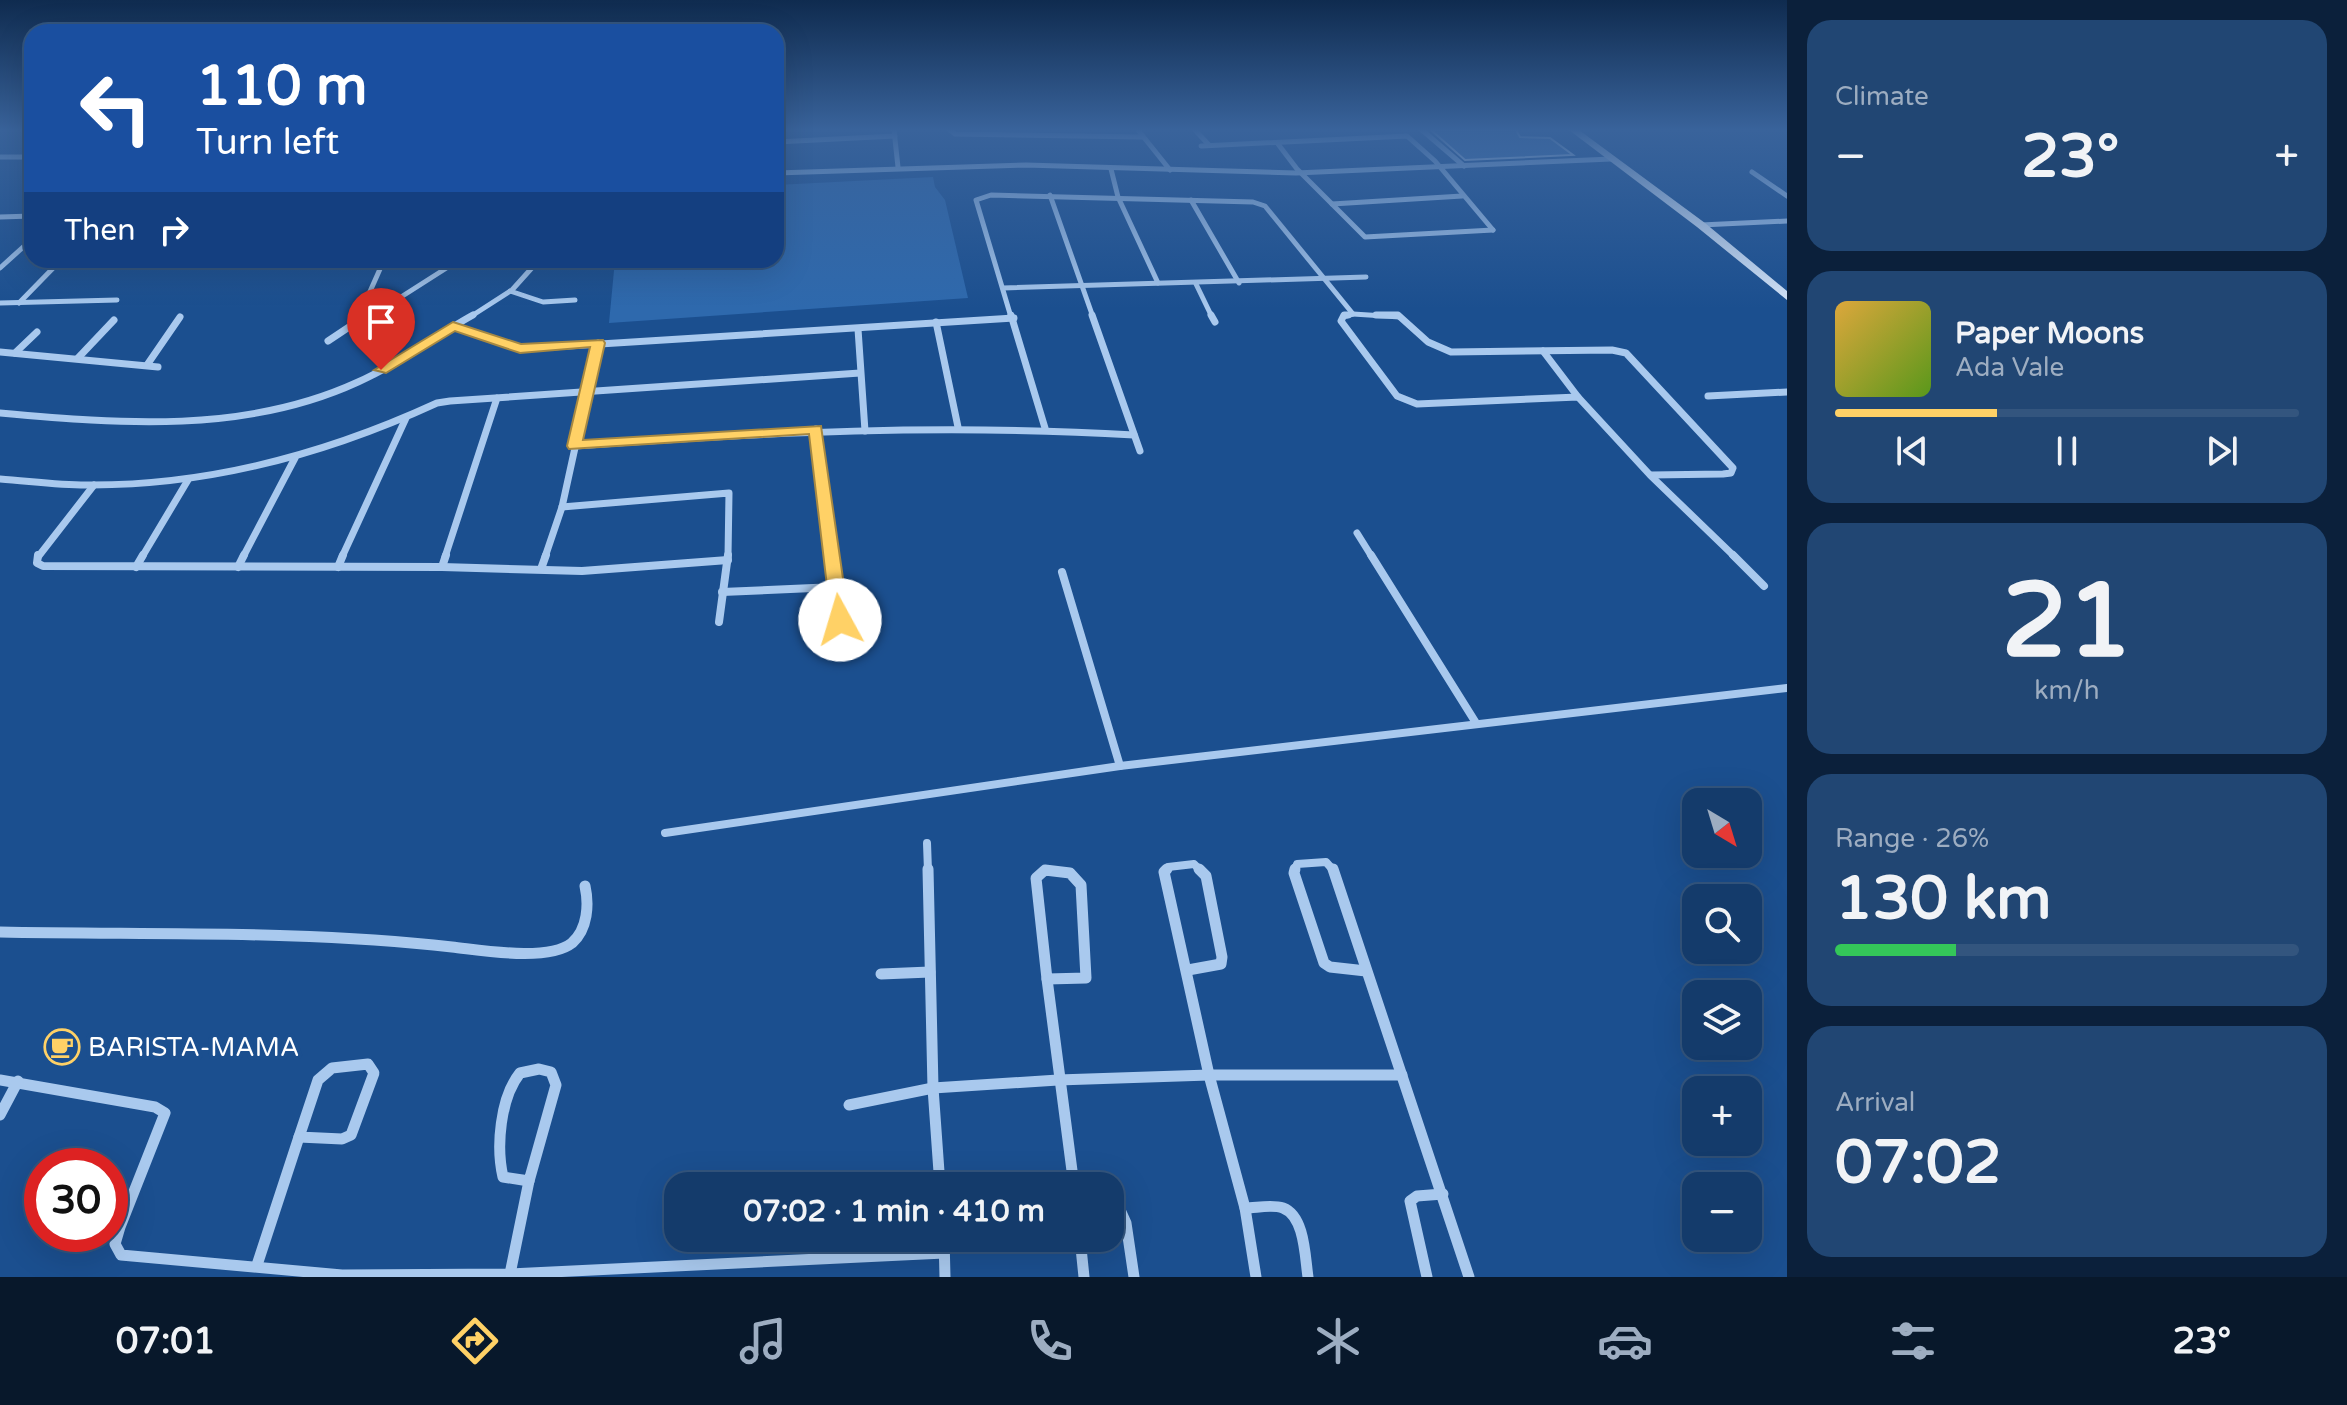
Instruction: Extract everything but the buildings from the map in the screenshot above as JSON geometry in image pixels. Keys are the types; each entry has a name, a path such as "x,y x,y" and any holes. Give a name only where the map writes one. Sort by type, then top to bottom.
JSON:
{"main road":[{"path":"1653,190 1701,225 1787,297"}],"street":[{"path":"1116,190 1158,283"},
{"path":"1318,190 1365,237 1493,230 1456,190"},
{"path":"1045,428 976,200 991,195 1050,195 1251,201 1265,206 1353,314"},
{"path":"1050,195 1140,451"},
{"path":"1332,204 1462,196"},
{"path":"1191,200 1239,283"},
{"path":"0,217 24,216"},
{"path":"1701,225 1787,221"},
{"path":"0,268 24,246"},
{"path":"18,303 53,268"},
{"path":"372,311 364,305 380,268"},
{"path":"328,341 372,311 390,304 446,268"},
{"path":"0,413 133,423 221,419 267,412 358,383 510,291 534,268"},
{"path":"1003,288 1366,277"},
{"path":"1196,284 1215,322"},
{"path":"510,291 543,302 575,300"},
{"path":"0,303 117,300"},
{"path":"1578,397 1407,402 1397,396 1341,321 1344,315 1353,314 1398,315 1436,350 1612,350 1626,353 1733,468 1731,473 1723,474 1650,475"},
{"path":"147,365 180,317"},
{"path":"453,326 520,349 1014,318"},
{"path":"78,358 114,320"},
{"path":"936,322 958,427"},
{"path":"858,329 865,431"},
{"path":"15,353 37,332"},
{"path":"541,569 562,507 598,343"},
{"path":"1543,351 1578,397 1650,475 1764,586"},
{"path":"0,352 158,367"},
{"path":"0,479 94,485 188,480 245,471 295,458 406,418 437,403 860,373"},
{"path":"1708,396 1787,392"},
{"path":"442,567 497,398"},
{"path":"338,567 406,418"},
{"path":"575,446 816,429 1045,428 1134,435"},
{"path":"816,429 840,620"},
{"path":"238,567 295,458"},
{"path":"136,567 188,480"},
{"path":"94,485 38,556 37,563 43,566 442,567 582,571 728,560"},
{"path":"562,507 729,493 728,560 719,622"},
{"path":"1357,533 1476,723"},
{"path":"1062,572 1120,766"},
{"path":"722,592 836,587"},
{"path":"665,833 1120,766 1787,688"},
{"path":"927,843 933,1088 939,1172"},
{"path":"1366,971 1330,967 1324,963 1294,873 1297,864 1326,862 1333,868 1469,1277"},
{"path":"1188,970 1221,964 1222,957 1206,876 1194,864 1168,867 1164,872 1209,1075 1245,1208 1256,1277"},
{"path":"1047,979 1078,980 1086,978 1088,972 1081,885 1076,875 1067,871 1045,870 1036,878 1047,979 1058,1080 1072,1172"},
{"path":"0,932 391,940 511,953 550,951 572,943 583,926 589,903 585,886"},
{"path":"881,974 930,972"},
{"path":"257,1265 297,1137 318,1080 332,1068 368,1064 374,1073 351,1135 342,1139 297,1137"},
{"path":"510,1274 529,1181 556,1085 551,1072 542,1069 522,1071 517,1075 507,1106 500,1149 499,1168 503,1177 529,1181"},
{"path":"849,1105 933,1088 1058,1080 1209,1075 1402,1075"},
{"path":"0,1080 155,1107 165,1113 158,1139 119,1227 115,1244 121,1255 342,1275 510,1274 944,1253 945,1277"},
{"path":"0,1115 18,1081"},
{"path":"1427,1277 1410,1201 1417,1196 1443,1194"},
{"path":"1245,1208 1281,1207 1291,1213 1297,1225 1308,1277"},
{"path":"1124,1219 1134,1277"},
{"path":"1081,1252 1084,1277"}],"shaded area":[{"path":"784,190 937,190 945,200 968,298 609,323 614,268 784,268"}],"place":[{"name":"BARISTA-MAMA","path":"62,1047"}],"route":[{"path":"381,370 453,326 520,349 598,343 575,446 816,429 840,620"}]}
